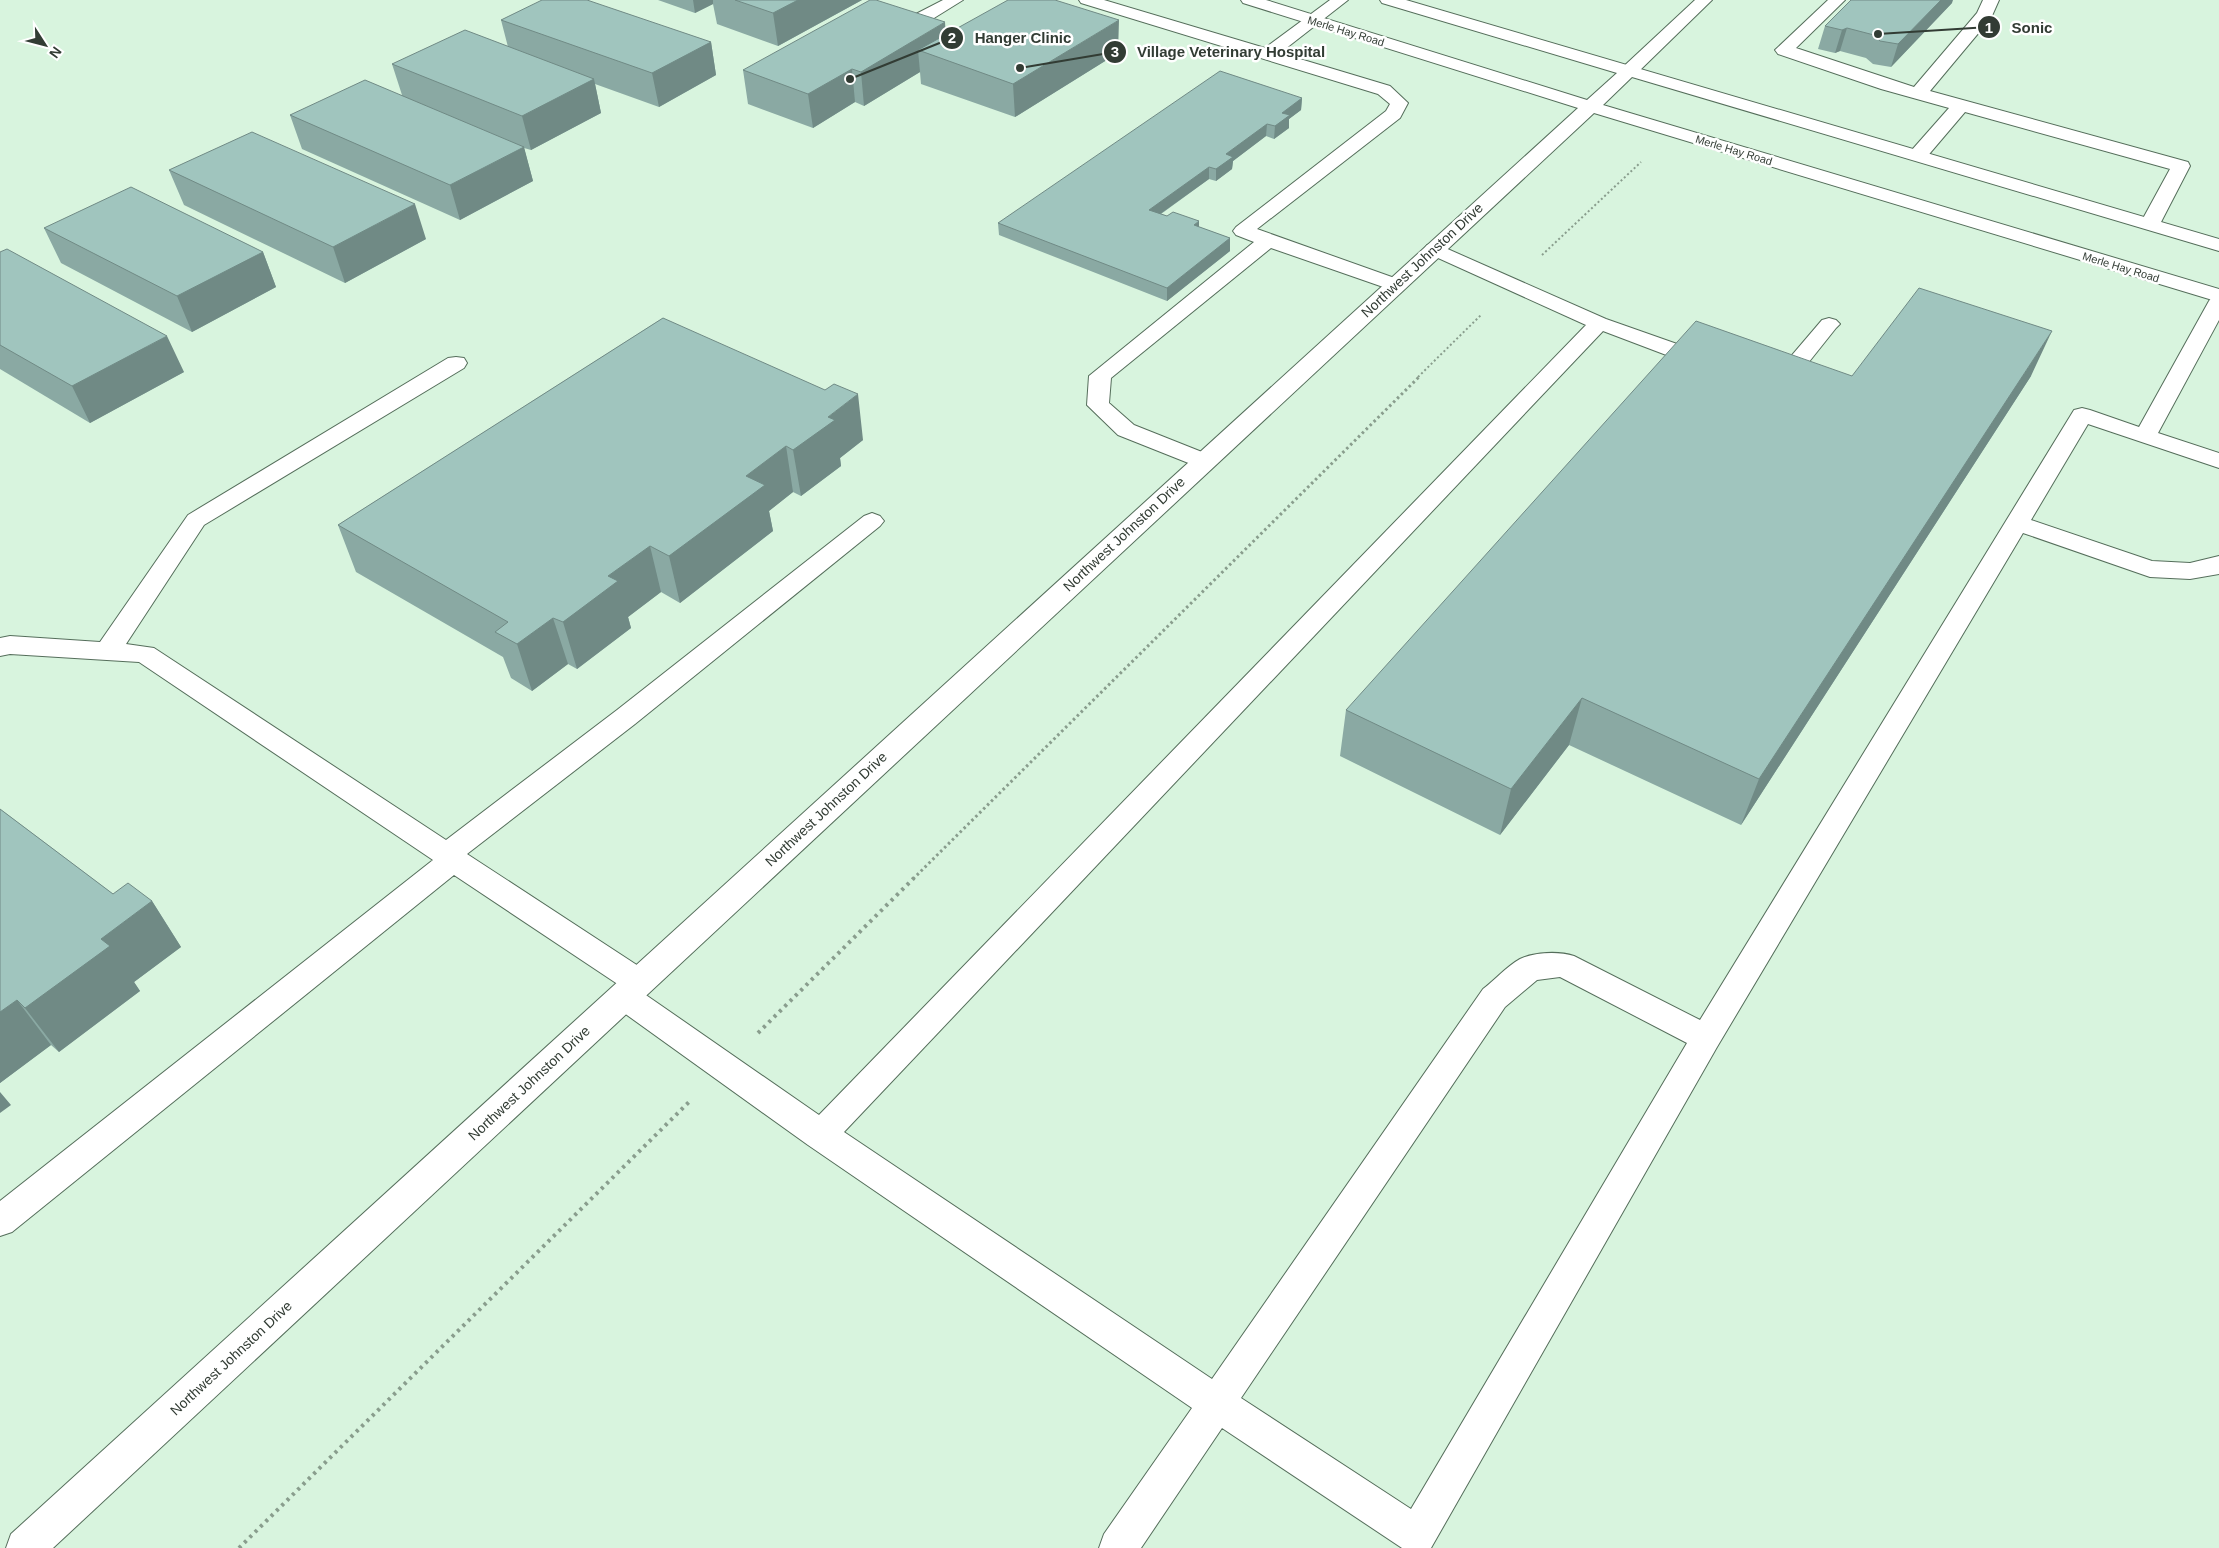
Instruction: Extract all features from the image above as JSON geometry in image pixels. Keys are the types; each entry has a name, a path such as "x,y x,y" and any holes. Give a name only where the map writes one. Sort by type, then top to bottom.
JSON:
{"main road":[{"path":"920,20 955,0"},
{"path":"1086,0 1384,90 1400,103 1394,114 1243,230 1396,285"},
{"name":"Merle Hay Road","path":"1250,0 1591,106 2219,296"},
{"path":"1268,54 1340,0"},
{"path":"1388,0 2219,245"},
{"name":"Northwest Johnston Drive","path":"25,1548 1704,0"},
{"path":"1836,0 1784,50 1918,94 2181,166 2150,224"},
{"path":"1918,94 1986,14 1991,0"},
{"path":"1918,155 1961,105"},
{"path":"1204,461 1126,430 1098,405 1100,376 1268,240"},
{"path":"1434,249 1599,323 1723,368"},
{"path":"2145,436 2219,301"},
{"path":"820,1135 1599,323"},
{"path":"1759,381 1777,387 1829,324"},
{"path":"107,652 196,520 456,363"},
{"path":"0,648 10,645 145,654 450,857 631,989 724,1067 820,1135 1414,1542 1706,1038 2082,416 2219,460"},
{"path":"0,1221 450,857 872,522"},
{"path":"2017,523 2150,569 2190,571 2218,566 2219,564"},
{"path":"1118,1548 1217,1406 1494,998 1530,968 1563,965 1706,1038"}],"path":[{"path":"239,1548 1513,284 1648,155"}],"building":[{"path":"542,0 587,0 711,42 652,73 501,20"},
{"path":"735,0 798,0 773,13"},
{"path":"870,0 876,0 945,22 861,72 852,69 808,94 743,70"},
{"path":"1008,0 1055,0 1119,20 1013,84 918,50"},
{"path":"1851,0 1941,0 1898,44 1880,41 1874,35 1847,28 1842,30 1825,26"},
{"path":"465,30 594,79 522,116 392,64"},
{"path":"1220,71 1302,98 1282,113 1290,115 1275,126 1267,124 1226,154 1233,157 1216,169 1209,167 1149,210 1167,216 1173,212 1199,221 1194,225 1230,238 1167,288 998,223"},
{"path":"365,80 524,147 450,185 290,115"},
{"path":"252,132 415,204 333,247 169,170"},
{"path":"131,187 263,252 177,296 44,228"},
{"path":"7,249 167,336 72,386 0,345 0,252"},
{"path":"1919,288 2052,331 1759,779 1582,698 1511,789 1346,710 1696,321 1852,376"},
{"path":"663,318 825,390 834,384 858,394 828,417 835,420 793,450 786,446 746,476 765,485 669,556 650,546 608,576 618,581 563,622 553,618 517,644 495,632 508,622 338,525"},
{"path":"0,809 113,894 128,883 152,901 101,939 110,946 25,1008 17,1000 0,1012"}],"place":[{"name":"Sonic","path":"1878,34"},
{"name":"Village Veterinary Hospital","path":"1020,68"},
{"name":"Hanger Clinic","path":"850,79"}]}
